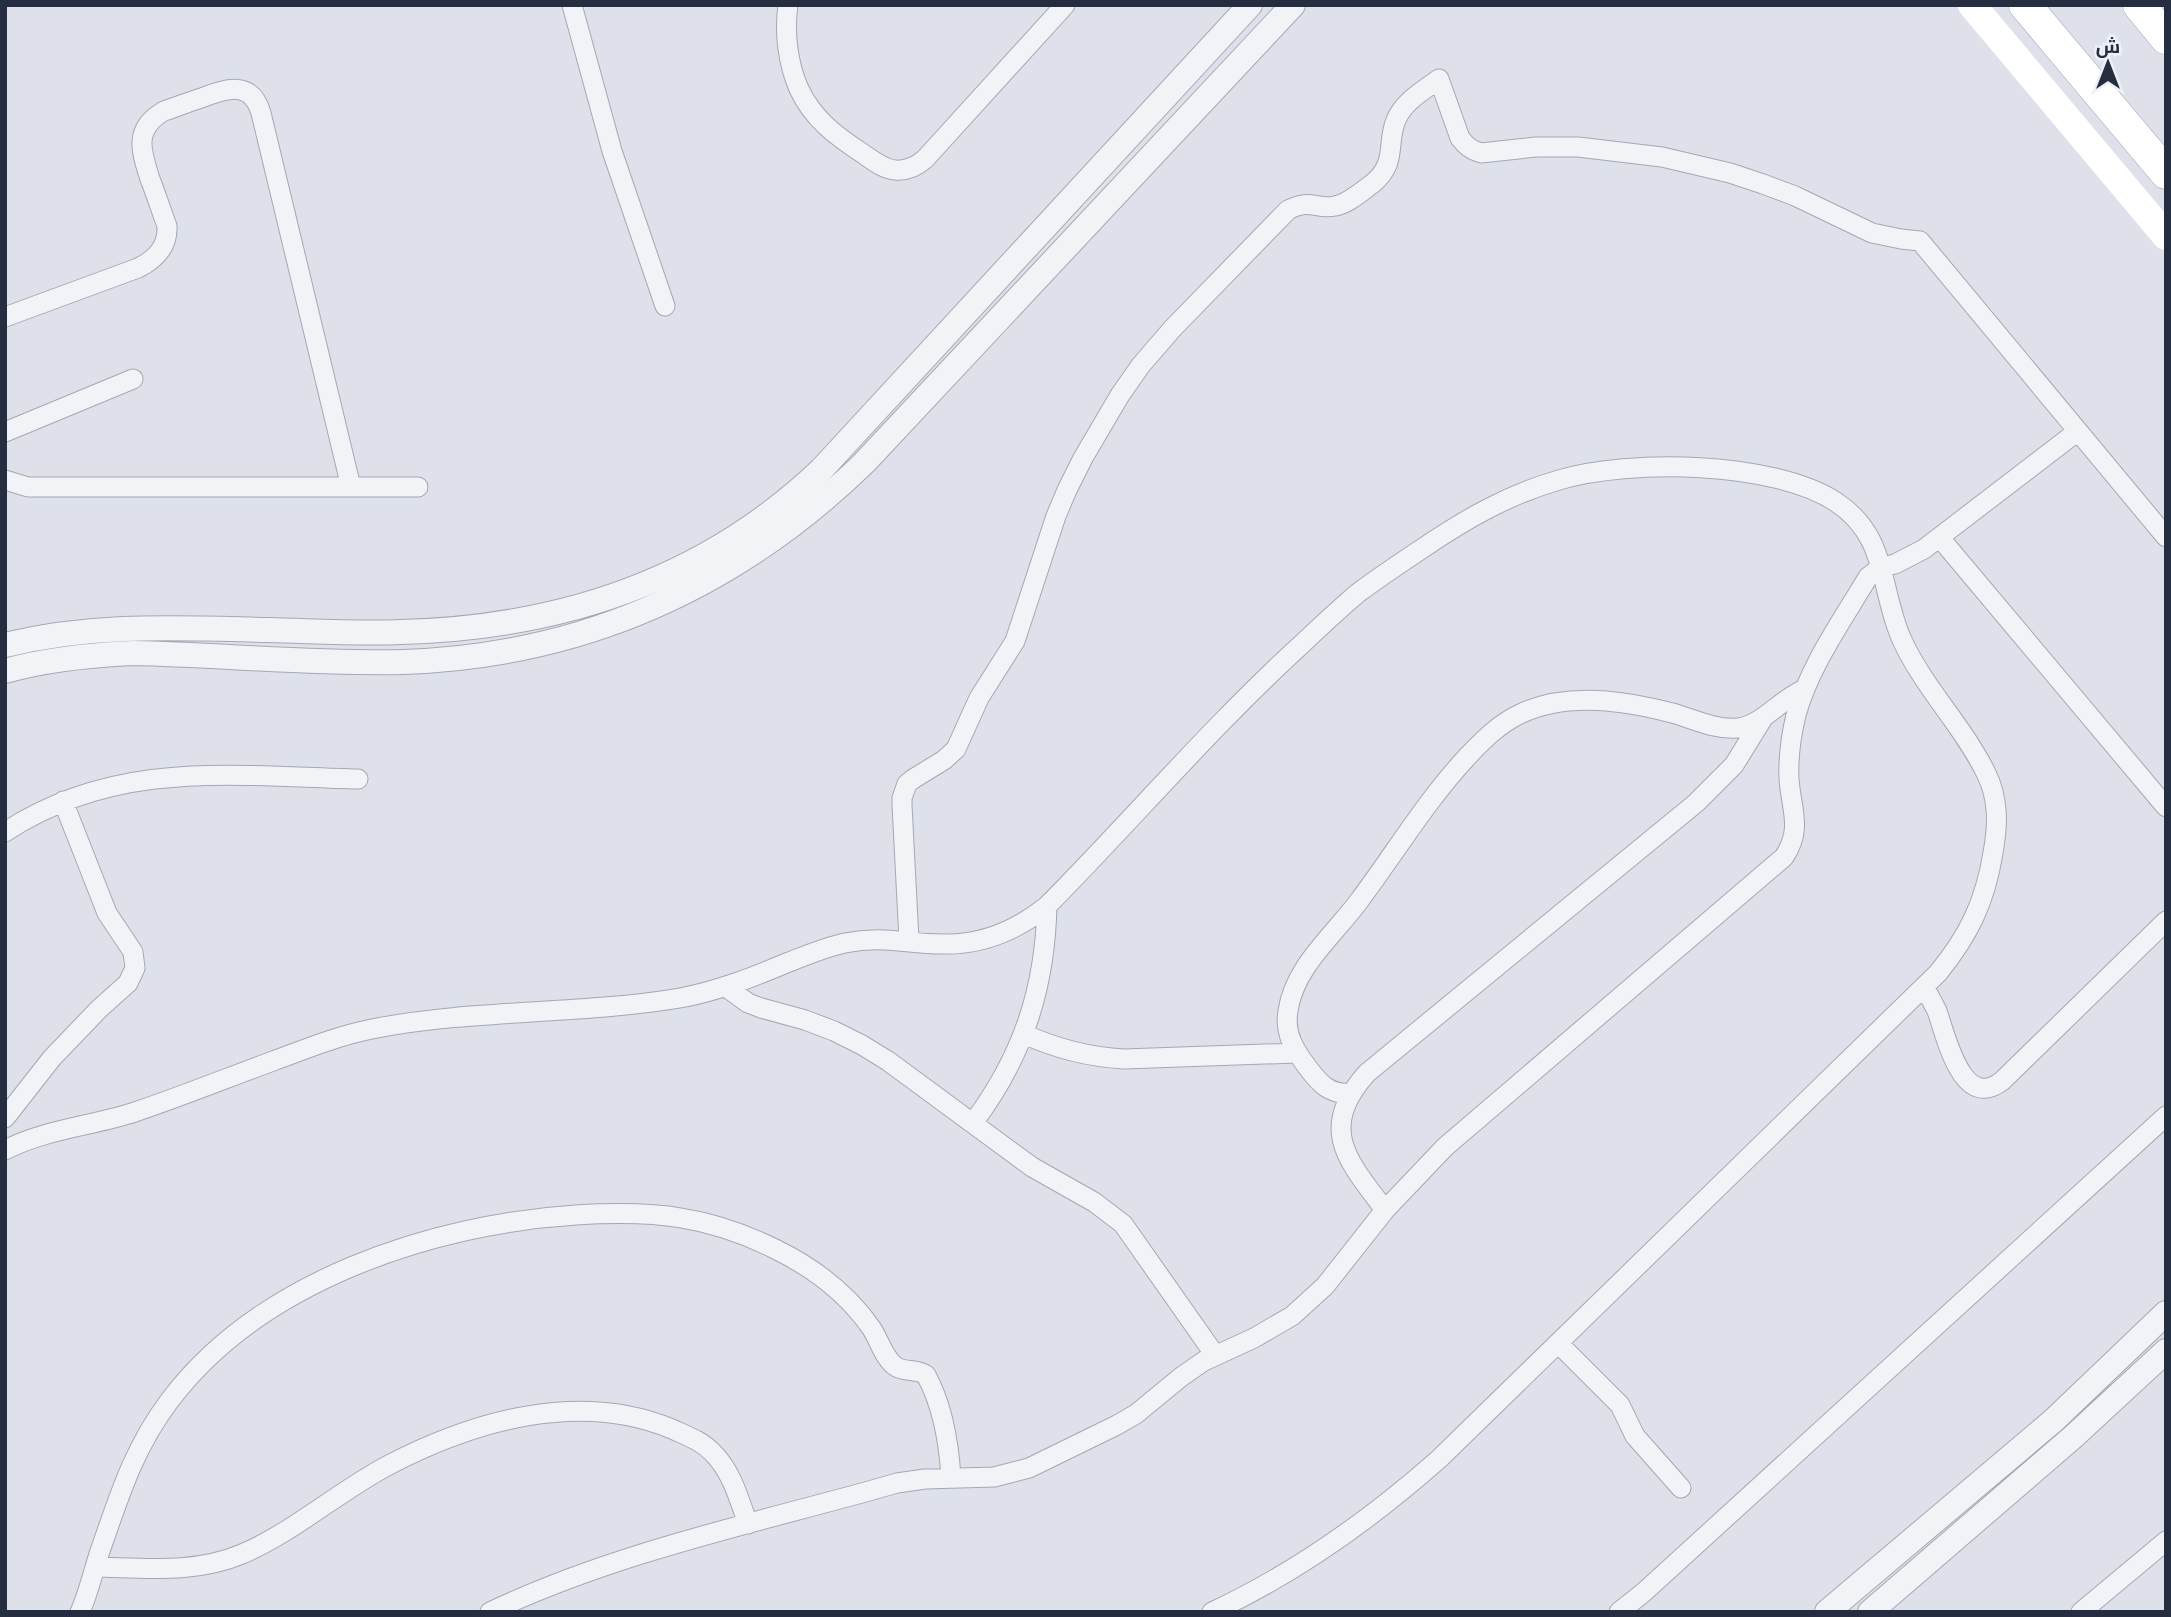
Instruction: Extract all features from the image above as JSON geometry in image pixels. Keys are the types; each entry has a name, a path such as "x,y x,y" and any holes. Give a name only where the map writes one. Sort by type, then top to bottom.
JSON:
{"main road":[{"path":"1972,5 2166,236"},
{"path":"2025,5 2166,173"},
{"path":"2139,5 2166,38"}],"street":[{"path":"572,5 612,151 665,306"},
{"path":"788,5 788,51 806,102 832,133 879,164 896,170 913,167 925,159 1065,5"},
{"path":"5,645 66,632 113,628 401,632 499,624 565,610 634,590 696,562 755,526 821,470 1250,5"},
{"path":"5,671 55,660 133,653 375,662 482,655 595,630 631,617 700,585 768,544 803,518 864,463 1293,5"},
{"path":"909,940 902,805 904,791 913,779 944,760 956,749 979,698 1015,641 1067,490 1107,416 1141,365 1172,328 1288,210 1306,203 1325,207 1342,204 1374,182 1390,159 1394,128 1400,112 1439,79 1460,138 1472,150 1481,153 1536,147 1578,147 1674,159 1763,184 1795,196 1872,233 1920,241 2166,537"},
{"path":"5,317 138,268 152,260 163,248 167,226 142,155 143,134 148,124 164,111 225,89 233,88 248,93 254,98 261,113 351,487"},
{"path":"5,432 133,379"},
{"path":"490,1612 617,1561 897,1483 994,1477 1028,1468 1126,1420 1181,1377 1215,1356 1273,1328 1309,1301 1340,1269 1385,1210 1445,1147 1784,856 1796,831 1789,756 1796,715 1805,689 1828,643 1868,577 1881,567 1910,557 1940,537 2078,431"},
{"path":"5,1150 43,1134 131,1113 314,1045 369,1030 428,1021 657,1001 726,987 825,948 842,944 876,939 942,944 980,941 1016,928 1047,906 1265,678 1345,605 1374,581 1456,526 1508,497 1564,478 1630,468 1698,467 1766,477 1818,492 1849,511 1871,539 1879,556 1892,615 1901,637 1921,674 1987,775 1997,818 1990,874 1978,912 1959,946 1938,974 1439,1459 1371,1516 1320,1553 1277,1579 1212,1612"},
{"path":"5,480 28,487 418,487"},
{"path":"1940,537 2166,807"},
{"path":"1351,1093 1335,1093 1323,1087 1297,1053 1288,1030 1288,1009 1292,995 1304,970 1356,905 1396,846 1443,785 1480,744 1505,722 1551,703 1607,702 1668,712 1726,727 1747,726 1763,718 1784,699 1805,689"},
{"path":"1385,1210 1349,1163 1345,1152 1341,1127 1351,1093 1367,1073 1696,803 1734,765 1763,718"},
{"path":"5,832 64,801 111,785 164,777 192,775 358,779"},
{"path":"5,1118 52,1058 99,1009 128,984 135,968 132,952 107,913 64,801"},
{"path":"973,1123 1002,1080 1033,1009 1042,971 1047,906"},
{"path":"1924,987 1963,1076 1974,1086 1989,1088 2002,1081 2166,921"},
{"path":"726,987 748,1003 805,1020 862,1045 888,1061 1032,1167 1094,1202 1123,1224 1215,1356"},
{"path":"1024,1034 1062,1050 1103,1058 1297,1053"},
{"path":"1619,1612 2166,1116"},
{"path":"80,1612 123,1482 149,1431 173,1397 215,1352 243,1329 302,1291 379,1257 475,1229 553,1217 637,1214 679,1217 750,1237 802,1264 848,1300 871,1329 892,1364 901,1370 914,1370 926,1376 942,1416 951,1478"},
{"path":"1828,1612 2054,1420 2166,1313"},
{"path":"1558,1343 1616,1400 1636,1436 1681,1488"},
{"path":"1870,1612 2073,1437 2166,1351"},
{"path":"95,1567 180,1569 222,1561 261,1545 354,1485 420,1450 510,1419 566,1411 614,1413 638,1418 699,1441 714,1453 727,1472 748,1524"},
{"path":"2081,1612 2166,1541"}]}
